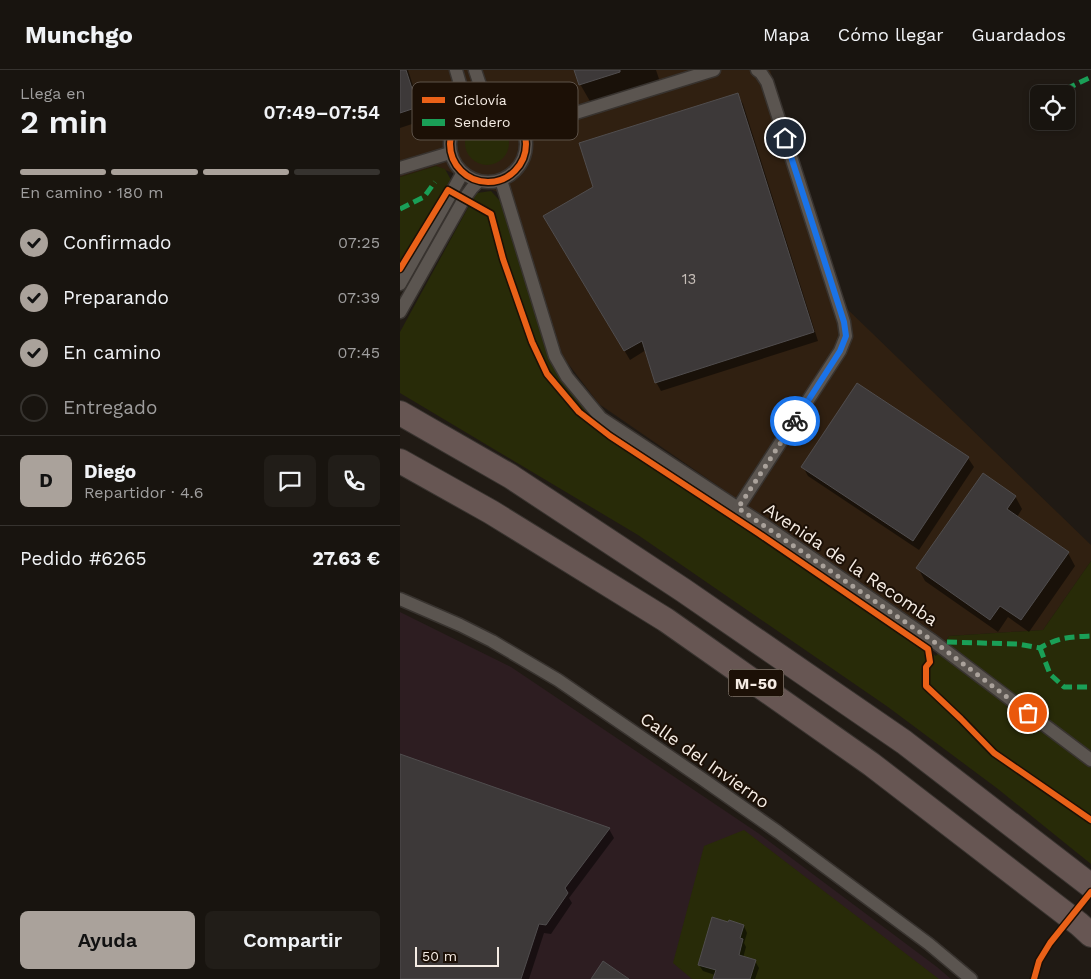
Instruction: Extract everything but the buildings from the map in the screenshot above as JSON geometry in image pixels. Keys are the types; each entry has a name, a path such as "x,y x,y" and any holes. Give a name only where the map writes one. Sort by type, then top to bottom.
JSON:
{"highway":[{"name":"M-50","path":"400,413 510,476 683,590 904,742 1091,886"},
{"name":"M-50","path":"400,461 491,512 666,620 871,764 1091,935"}],"street":[{"path":"456,70 460,82"},
{"path":"475,70 479,82"},
{"path":"578,112 714,70"},
{"path":"738,508 840,351 846,336 844,322 767,82 757,70"},
{"path":"449,140 450,152 454,163 462,174 478,182 502,180 515,171 523,160 526,140"},
{"path":"400,168 450,152"},
{"path":"400,284 462,174"},
{"name":"Avenida de la Recomba","path":"502,180 555,356 567,377 601,418 738,508 933,641 1091,760"},
{"path":"400,312 464,199 478,182"},
{"name":"Calle del Invierno","path":"400,599 476,633 523,658 558,680 778,832 929,944 971,979"}],"shaded area":[{"path":"400,70 770,70 841,303 1091,545 1091,561 1043,630 949,636 945,642 599,404 563,357 514,199 436,166 400,177"},
{"path":"400,612 511,667 758,833 951,979 400,979"}],"green space":[{"path":"466,140 508,140 505,155 499,161 487,165 475,161 469,155 465,143"},
{"path":"436,166 445,169 451,180 400,262 400,177"},
{"path":"491,191 501,202 550,356 579,402 604,427 722,504 936,656 949,636 1043,630 1091,561 1091,864 998,789 888,707 638,535 400,393 400,332 477,193"},
{"path":"744,830 939,979 692,979 673,963 704,846"}],"marked path":[{"path":"1074,85 1091,77"},
{"path":"400,209 424,197 435,182"},
{"path":"947,642 1018,644 1040,648 1065,638 1091,636"},
{"path":"1040,648 1050,674 1064,687 1091,687"}],"cycle path":[{"path":"450,140 450,151 456,165 467,176 481,182 495,182 515,171 523,159 526,144"},
{"path":"400,269 448,190 491,214 503,259 532,342 547,374 579,412 610,436 758,533 928,649 930,662 926,667 926,686 994,753 1091,820"},
{"path":"1034,979 1039,961 1050,943 1091,892"}],"way so far":[{"path":"795,421 738,508 933,641 1028,713"}],"route":[{"path":"785,138 844,322 846,336 840,351 795,421"}]}
